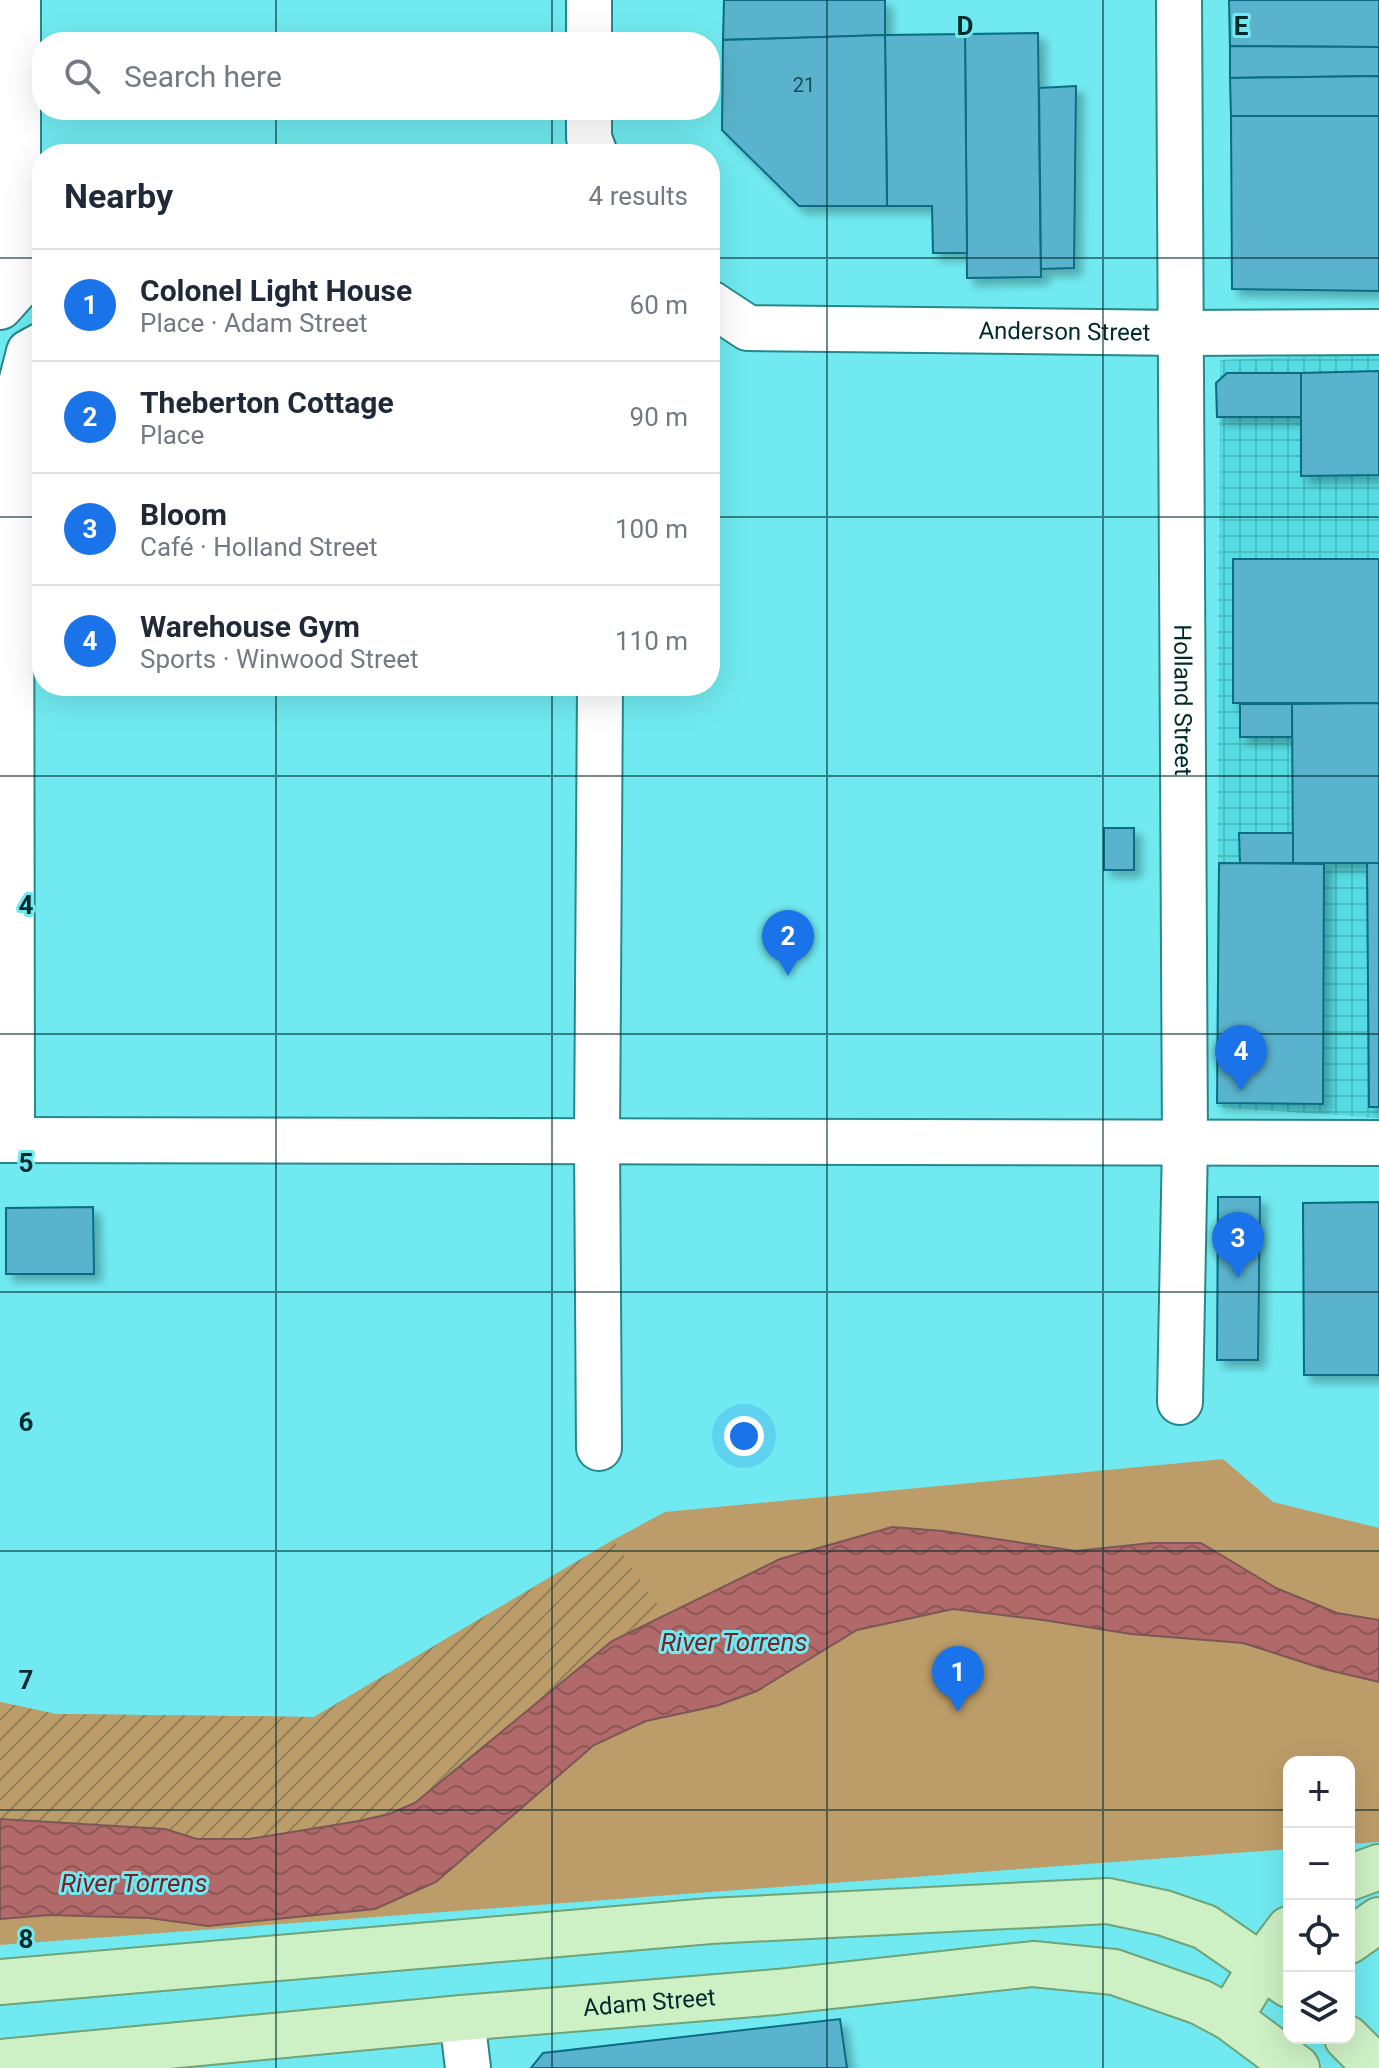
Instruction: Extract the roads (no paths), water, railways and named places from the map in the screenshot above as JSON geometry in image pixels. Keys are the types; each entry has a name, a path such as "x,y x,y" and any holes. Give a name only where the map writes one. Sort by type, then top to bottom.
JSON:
{"main road":[{"path":"1355,1876 1379,1867"},
{"path":"0,1982 710,1921 1108,1901 1164,1913 1205,1927 1276,1975"},
{"path":"1355,1937 1379,1920"},
{"path":"1230,2018 1276,1975 1283,1950"},
{"name":"Adam Street","path":"0,2062 777,1992 1033,1964 1114,1972 1200,2002 1286,2046"},
{"path":"1353,2044 1377,2068"}],"street":[{"path":"0,307 18,287 18,0"},
{"path":"589,0 589,32"},
{"name":"Holland Street","path":"1179,0 1185,1143 1180,1402"},
{"path":"589,120 591,144"},
{"name":"Anderson Street","path":"720,310 748,328 1379,332"},
{"path":"32,350 29,352 11,422 6,1140 1379,1143"},
{"path":"599,1448 600,696"},
{"path":"462,2018 468,2068"}],"water":[{"name":"River Torrens","path":"892,1527 943,1531 1076,1551 1151,1543 1201,1543 1276,1588 1337,1613 1379,1620 1379,1682 1324,1669 1243,1643 1131,1634 953,1609 857,1630 757,1691 716,1706 646,1721 594,1745 436,1882 375,1909 208,1926 149,1918 50,1915 0,1919 0,1819 165,1829 197,1839 249,1839 389,1814 415,1803 612,1641 780,1559"}],"place":[{"name":"Theberton Cottage","path":"788,976"},
{"name":"Warehouse Gym","path":"1241,1091"},
{"name":"Bloom","path":"1238,1278"},
{"name":"Colonel Light House","path":"958,1712"}]}
